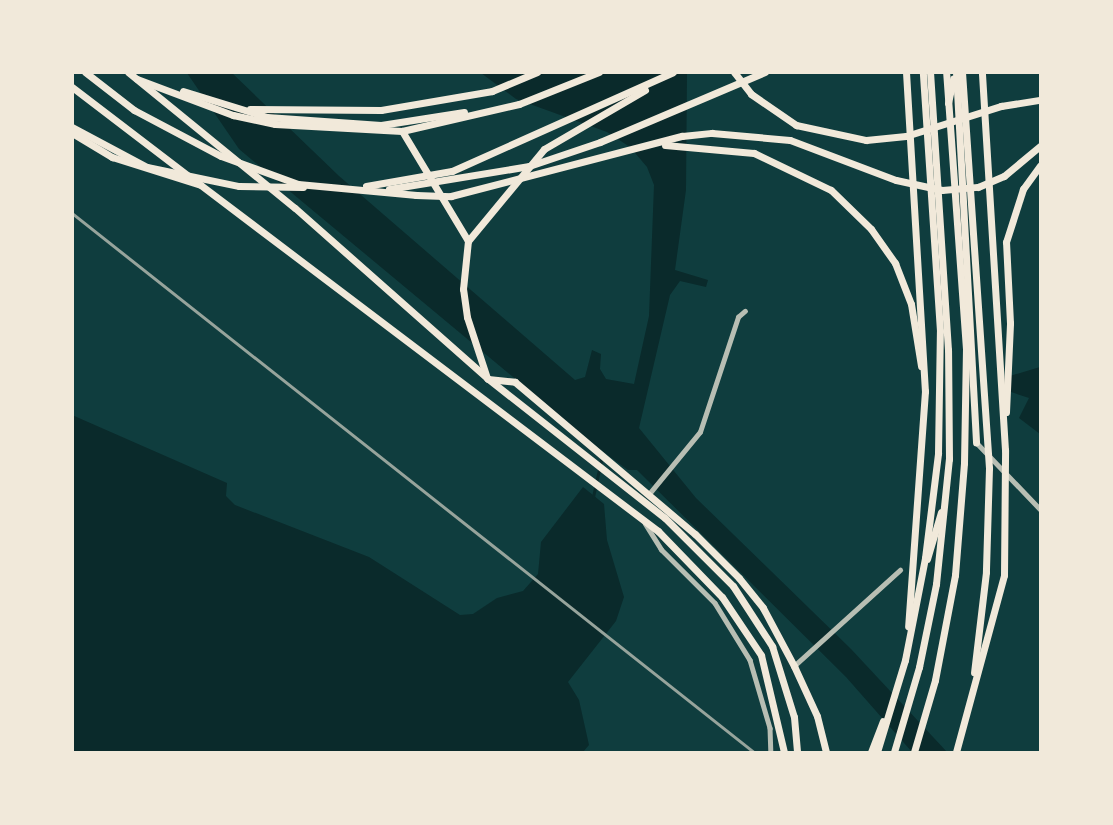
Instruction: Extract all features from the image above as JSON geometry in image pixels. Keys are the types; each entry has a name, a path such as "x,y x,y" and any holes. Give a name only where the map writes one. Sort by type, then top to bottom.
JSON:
{"main road":[{"path":"85,72 134,110 221,156 298,184 451,196 611,156 682,136 761,136 821,149 896,180 942,190 978,187 1004,176 1040,146"},
{"path":"129,72 295,208 487,378 649,505 733,586 772,646 794,717 797,752"},
{"path":"129,72 267,116 381,125 509,102 593,72"},
{"path":"492,91 529,72"},
{"path":"240,108 381,110 492,91 537,72"},
{"path":"137,79 232,115 299,127 402,131 519,104 599,72"},
{"path":"487,378 463,289 468,241 528,163 567,134 674,72"},
{"path":"72,127 148,167 239,186 350,188 452,172 674,72"},
{"path":"734,72 752,94 796,125 866,140 906,136 1001,106 1040,100"},
{"path":"378,190 530,166 600,142 765,72"},
{"path":"905,660 926,390 906,72"},
{"path":"877,752 905,660 926,549 938,454 940,386 923,72"},
{"path":"894,752 919,667 936,584 947,492 948,350 930,72"},
{"path":"914,752 936,680 955,574 966,349 946,72"},
{"path":"948,103 955,72"},
{"path":"955,72 976,442"},
{"path":"955,752 973,683 986,572 989,468 962,72"},
{"path":"982,72 1005,450"},
{"path":"72,87 642,518 722,596 761,655 784,752"},
{"path":"402,131 468,241"},
{"path":"72,133 120,160 201,185"},
{"path":"611,156 672,144 714,146 754,153 831,190 871,229 895,264 911,304 926,390"},
{"path":"955,752 1004,575 1005,450 1010,323 1006,242 1022,189 1040,166"},
{"path":"487,378 515,382 631,480 651,491 738,578 763,608 794,666 817,716 826,752"},
{"path":"871,752 906,653 947,492"}],"street":[{"path":"651,491 700,432 738,317 745,312"},
{"path":"976,442 1040,509"},
{"path":"642,518 661,549 715,603 750,660 770,728 771,752"},
{"path":"794,666 810,655 900,570"}],"water":[{"path":"187,73 232,73 339,176 575,380 585,377 592,350 601,354 600,369 606,379 634,384 649,316 654,185 647,167 630,147 607,132 516,99 481,73 687,73 686,190 675,270 708,280 706,287 680,281 670,295 639,428 696,498 851,649 947,752 912,752 846,677 637,470 628,470 602,451 239,149"},
{"path":"1040,367 1040,434 1019,418 1029,398 1002,389 1003,378"},
{"path":"72,415 227,483 226,496 235,505 369,557 460,615 473,614 497,598 523,591 538,574 541,542 583,487 604,504 607,540 624,597 616,621 568,682 579,700 589,745 583,752 73,752"}],"waterway":[{"path":"593,497 602,456"}],"railway":[{"path":"72,213 754,752"}]}
